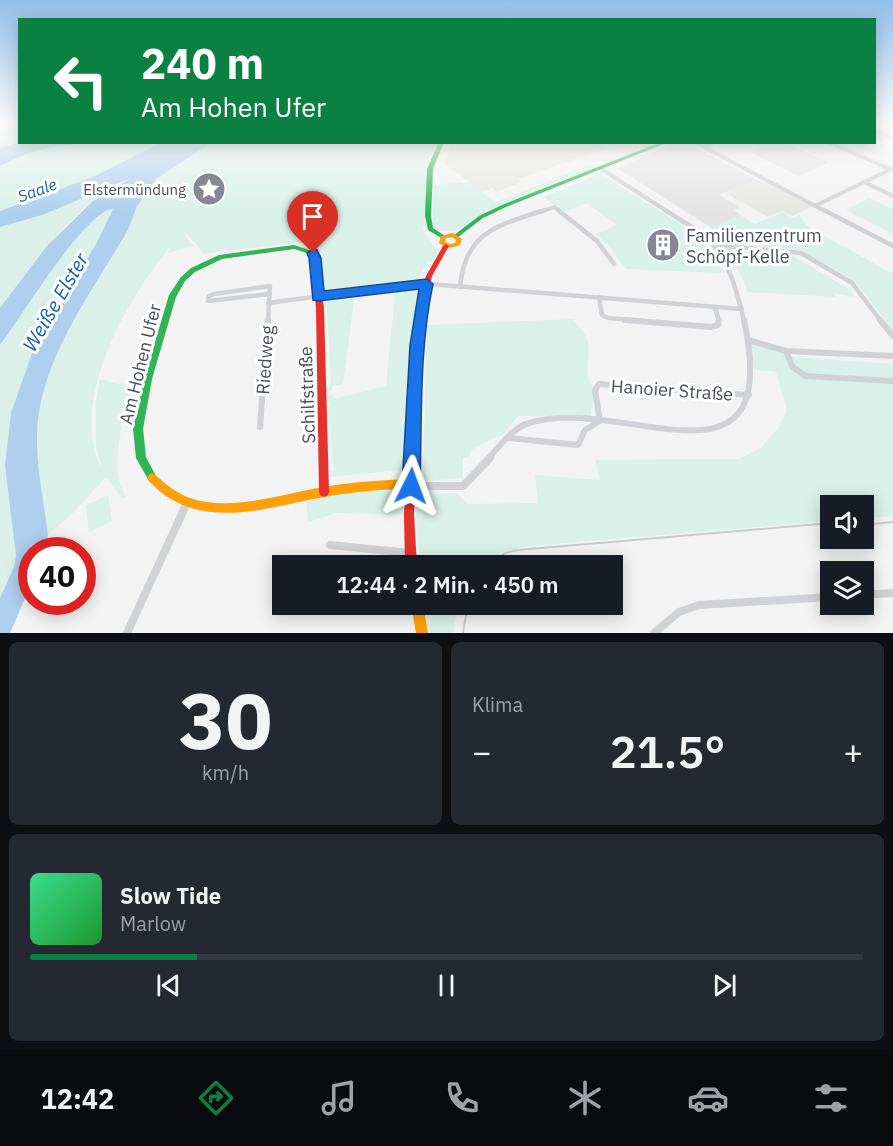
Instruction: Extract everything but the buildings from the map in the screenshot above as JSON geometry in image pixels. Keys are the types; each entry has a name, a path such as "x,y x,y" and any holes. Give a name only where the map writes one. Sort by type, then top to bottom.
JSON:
{"street":[{"path":"437,154 430,169 428,216 430,229 442,237 456,236 491,211 637,154"},
{"path":"715,154 893,246"},
{"path":"856,154 891,168"},
{"name":"Hanoier Straße","path":"411,485 463,486 525,424 542,420 600,421 694,431 713,428 735,417 749,395 748,340 742,309 714,244 701,233 600,168"},
{"path":"815,206 891,168"},
{"path":"864,182 893,196"},
{"path":"460,286 462,267 467,254 478,241 499,228 554,207 597,241 614,264"},
{"path":"446,246 459,243 456,236"},
{"path":"442,237 442,243 446,246"},
{"path":"714,244 801,253 852,284 893,336"},
{"path":"330,545 410,553 411,485 420,313 427,284 446,246"},
{"name":"Am Hohen Ufer","path":"318,296 315,258 310,251 303,248 245,252 193,270 175,290 138,430 139,454 149,477 168,495 187,503 231,509 324,492 411,485"},
{"path":"268,303 369,288 427,284 742,309"},
{"path":"270,286 269,294 208,301 209,296 214,294 270,286"},
{"name":"Riedweg","path":"260,427 269,294"},
{"name":"Schilfstraße","path":"318,296 324,492"},
{"path":"599,297 602,315 608,318 711,327 718,325 719,320 714,308"},
{"path":"748,340 786,351 893,356"},
{"path":"786,351 796,372 805,376 893,381"},
{"name":"Hanoier Straße","path":"600,421 595,390 599,384 749,395"},
{"name":"Hanoier Straße","path":"509,438 578,445 585,430 600,421"},
{"path":"127,633 187,503"},
{"path":"874,594 893,593"},
{"path":"654,633 679,612 699,605 820,598"},
{"path":"419,615 422,633"}],"shaded area":[{"path":"448,154 591,154 518,179 521,182 497,192 492,188 482,192 444,163"},
{"path":"652,154 706,154 757,180 719,195 740,207 734,210 741,215 712,228 617,168"},
{"path":"753,154 809,154 829,162 799,176"},
{"path":"757,180 765,184 769,183 814,206 792,216 782,211 768,217 726,193"}],"green space":[{"path":"139,154 95,176 0,211 0,166 24,155"},
{"path":"195,154 433,154 425,169 426,180 430,182 423,229 438,253 432,262 428,261 416,282 427,284 415,387 401,470 328,477 328,472 333,471 329,402 324,403 325,398 333,394 334,399 386,386 396,285 355,291 343,384 332,386 332,391 326,392 324,387 331,386 327,308 320,309 319,303 325,298 321,296 320,255 314,247 302,243 285,244 204,254 185,231 183,233 194,246 167,253 172,245 155,266 121,320 107,351 97,382 92,413 93,443 102,469 96,447 96,401 100,379 117,384 133,383 121,429 117,464 120,484 126,497 123,499 106,477 75,511 48,535 37,451 39,411 46,384 69,330 128,230 137,206 156,179"},
{"path":"591,164 596,169 492,209 454,231 436,230 433,226 432,185 468,182 496,202"},
{"path":"600,174 701,237 709,246 724,273 626,269 596,234 617,225 587,203 563,212 544,197"},
{"path":"132,177 93,201 64,227 0,308 0,227 42,215"},
{"path":"869,198 893,209 893,234 846,210"},
{"path":"113,208 96,244 34,348 12,519 16,555 14,567 0,598 0,345 70,246 101,213"},
{"path":"782,212 793,218 799,215 808,227 893,274 893,331 857,283 801,250 719,243 710,237 707,230 740,215 755,224"},
{"path":"728,249 791,255 849,289 855,297 834,293 836,297 748,292"},
{"path":"573,319 587,339 589,353 587,371 595,390 590,416 518,416 503,434 471,450 469,457 463,458 463,478 428,481 423,476 427,325"},
{"path":"751,342 794,357 893,364 893,516 874,517 874,495 820,495 820,522 529,546 504,551 498,555 420,555 415,517 417,500 426,494 457,493 467,504 538,503 535,475 600,480 595,460 739,459 762,447 779,427 787,410 776,372 752,369"},
{"path":"400,484 399,492 404,497 403,515 336,513 308,522 306,497"},
{"path":"108,495 112,521 89,532 86,505"},
{"path":"426,615 456,615 453,633 429,633"}],"water":[{"path":"0,154 29,154 25,155 0,166"},
{"path":"139,154 195,154 156,179 137,206 128,230 83,304 56,357 39,411 37,439 39,475 48,535 48,537 18,537 18,614 10,633 0,633 0,598 14,567 16,555 5,466 11,413 34,348 96,244 113,209 101,214 70,246 0,345 0,308 47,246 93,201 131,178 42,215 0,227 0,211 95,176"}],"tram line":[{"path":"874,524 893,522"},
{"path":"502,555 518,550 820,524"},
{"path":"463,633 466,615"}],"traffic: fast":[{"path":"437,154 430,169 428,216 430,229 443,237"},
{"path":"456,236 481,217 504,206 638,154"},
{"path":"152,478 141,458 138,429 148,379 172,297 183,279 193,270 221,257 294,247 313,253 315,257"}],"traffic: slow":[{"path":"453,235 459,239 458,244 449,246 442,243 443,237 453,235"},
{"path":"152,478 170,493 190,503 233,508 345,489 411,484"},
{"path":"419,615 422,633"}],"traffic: jam":[{"path":"411,555 409,514 420,313 429,276 446,246"},
{"path":"315,257 320,309 324,492"}],"place":[{"name":"Elstermündung","path":"209,189"},
{"name":"Familienzentrum Schöpf-Kelle","path":"663,245"}],"route":[{"path":"313,253 318,296 369,288 427,284 420,313 417,345 411,486"}],"water label":[{"name":"Saale","path":"37,190"},
{"name":"Weiße Elster","path":"55,302"}]}
